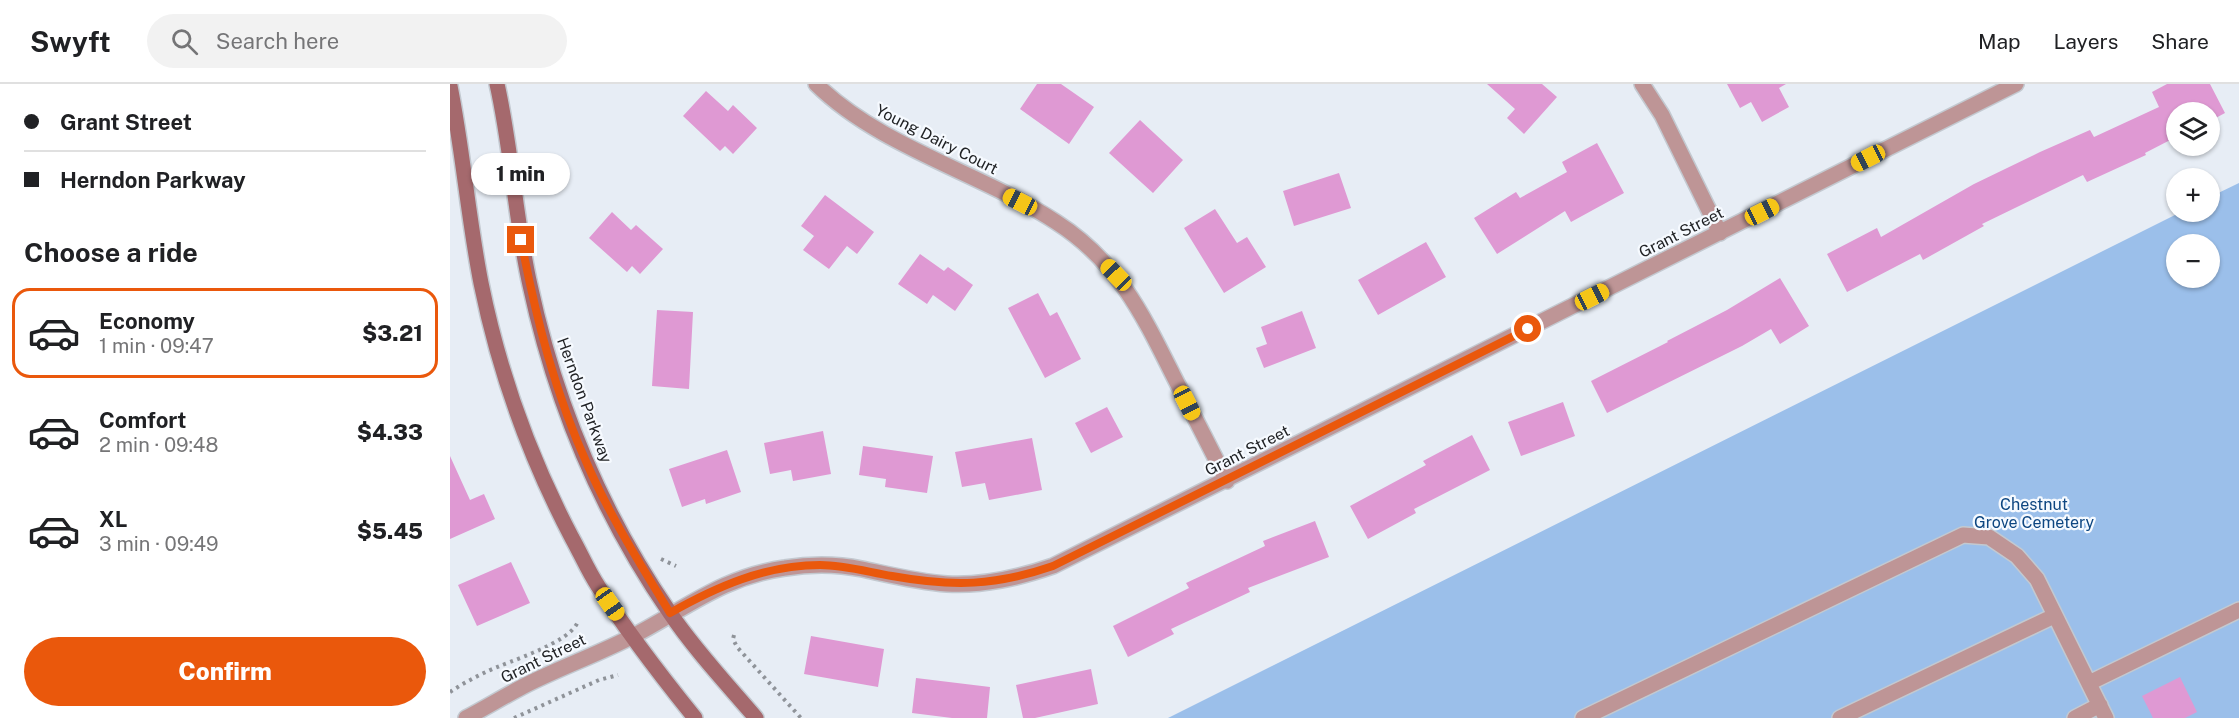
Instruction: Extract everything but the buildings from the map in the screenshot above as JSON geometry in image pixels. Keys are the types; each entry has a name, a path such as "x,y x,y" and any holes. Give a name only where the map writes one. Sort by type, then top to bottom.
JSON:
{"main road":[{"name":"Herndon Parkway","path":"497,84 530,285 554,377 588,467 633,555 670,613 756,718"},
{"path":"450,86 461,139 472,233 490,323 519,421 537,469 597,586 695,718"}],"street":[{"name":"Young Dairy Court","path":"816,84 863,122 1020,202 1056,222 1088,246 1116,275 1138,306 1227,481"},
{"path":"1642,84 1662,115 1720,233"},
{"name":"Grant Street","path":"466,718 522,687 633,636 715,589 758,573 819,565 860,568 891,576 946,584 984,583 1021,577 1053,566 1227,481 2016,84"},
{"path":"1583,718 1963,535 1989,537 2017,556 2037,579 2103,712 2075,718"},
{"path":"2089,683 2239,610"},
{"path":"1840,718 2054,616"}],"path":[{"path":"660,558 676,566"},
{"path":"450,692 487,671 563,637 576,627 578,621"},
{"path":"734,635 733,639 737,647 801,718"},
{"path":"514,718 599,680 618,675"}],"green space":[{"name":"Chestnut Grove Cemetery","path":"2239,183 2239,718 1168,718 2166,219 2166,222 2220,222 2220,192"}],"route":[{"path":"521,240 541,331 571,425 588,467 633,555 670,613 715,589 758,573 785,568 819,565 860,568 891,576 946,584 984,583 1021,577 1053,566 1227,481 1528,329"}]}
